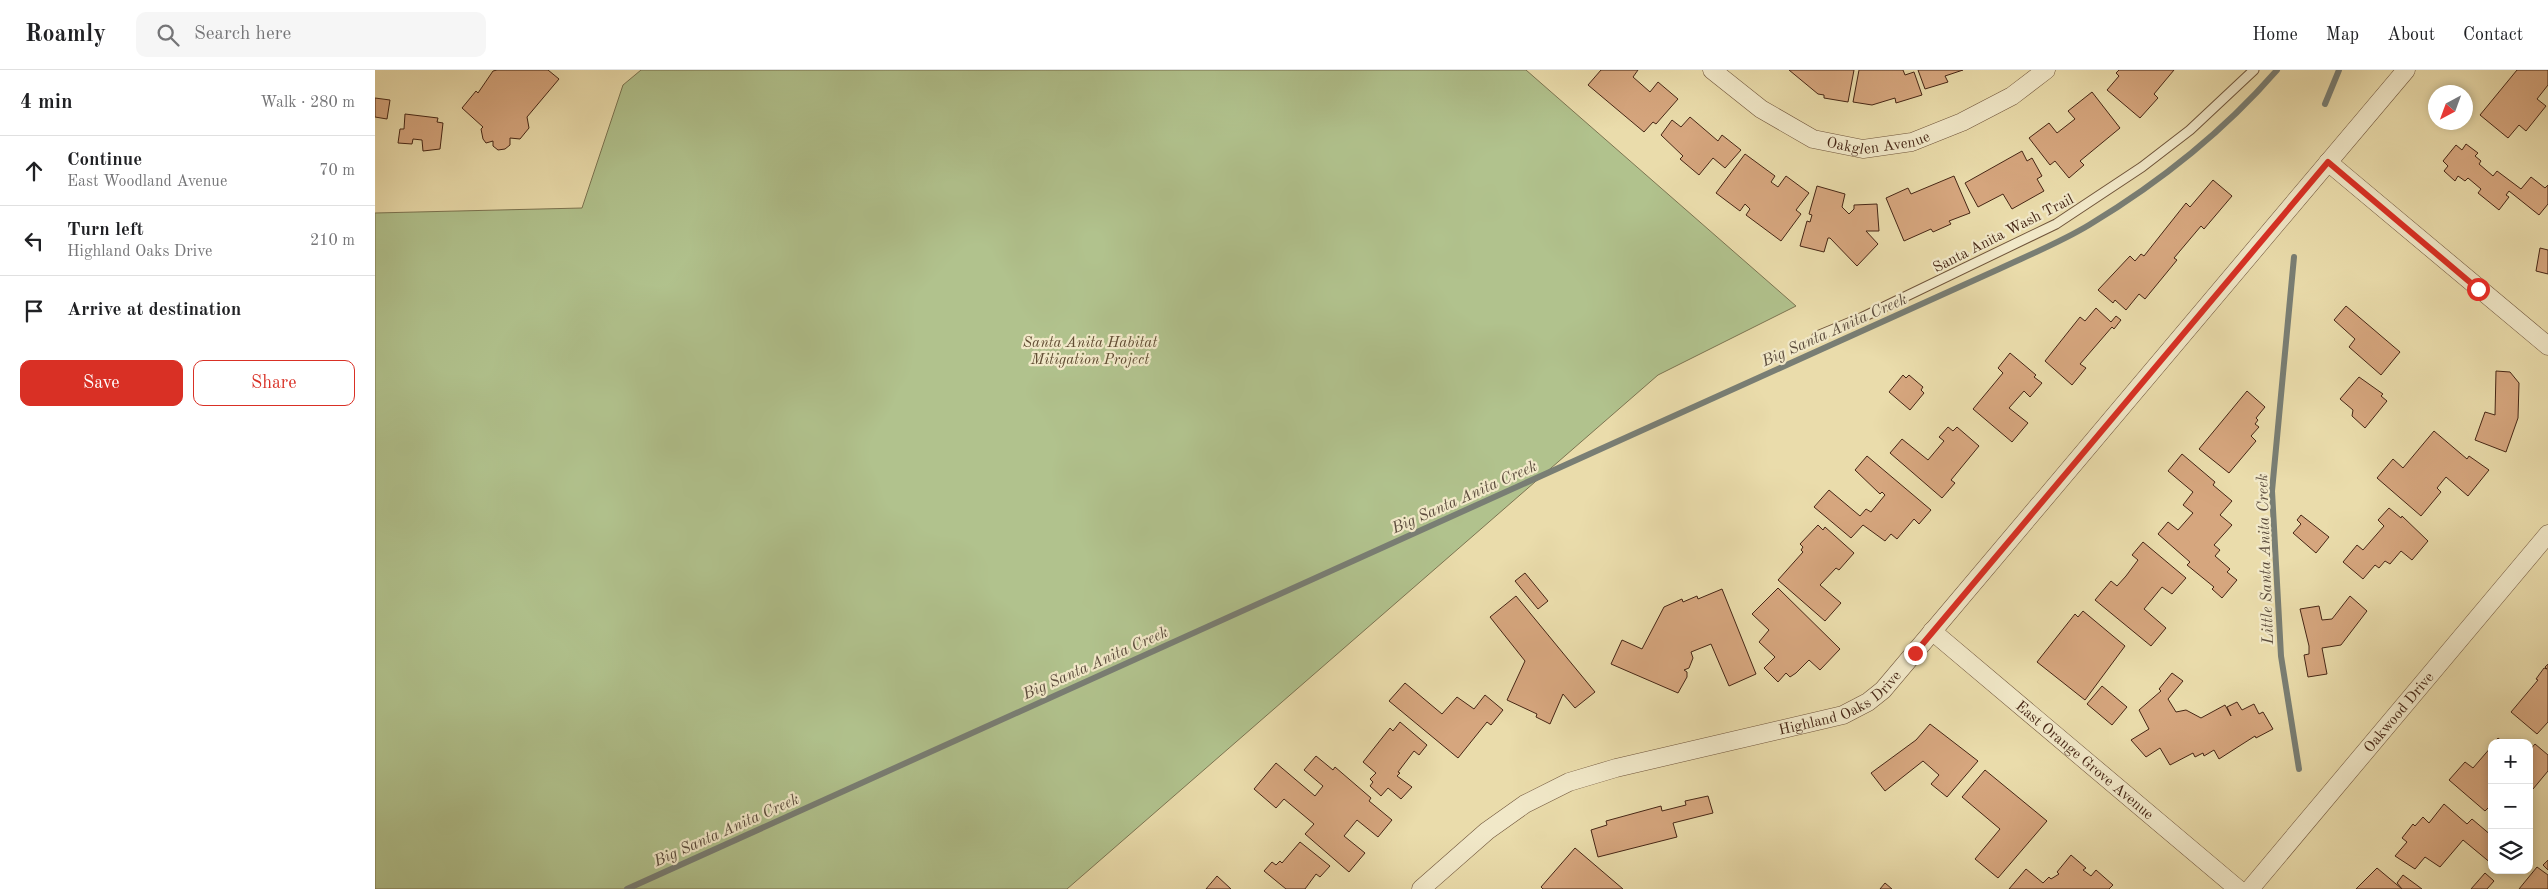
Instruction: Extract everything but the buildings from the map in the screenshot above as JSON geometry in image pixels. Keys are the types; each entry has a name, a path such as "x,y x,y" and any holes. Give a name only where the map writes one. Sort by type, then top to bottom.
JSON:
{"street":[{"name":"Oakglen Avenue","path":"1712,70 1761,109 1813,139 1863,149 1911,142 1962,122 2012,96 2046,70"},
{"name":"Highland Oaks Drive","path":"1421,889 1487,831 1525,804 1569,782 1616,768 1843,714 1868,702 1883,690 2406,70"},
{"path":"2328,162 2548,346"},
{"name":"Oakwood Drive","path":"2250,889 2548,534"},
{"name":"East Orange Grove Avenue","path":"1932,632 2238,889"}],"lane":[{"name":"Santa Anita Wash Trail","path":"1817,336 1863,317 2056,224 2118,184 2190,130 2254,70"}],"green space":[{"name":"Santa Anita Habitat Mitigation Project","path":"641,70 1526,70 1796,306 1658,375 1067,889 375,889 375,213 582,208 623,85"}],"waterway":[{"name":"Big Santa Anita Creek","path":"627,889 2056,243 2140,192 2189,155 2235,114 2277,70"},
{"name":"Little Santa Anita Creek","path":"2325,104 2339,70"},
{"name":"Little Santa Anita Creek","path":"2294,257 2272,491 2281,656 2299,769"}],"route":[{"path":"1915,653 2328,162 2478,289"}]}
